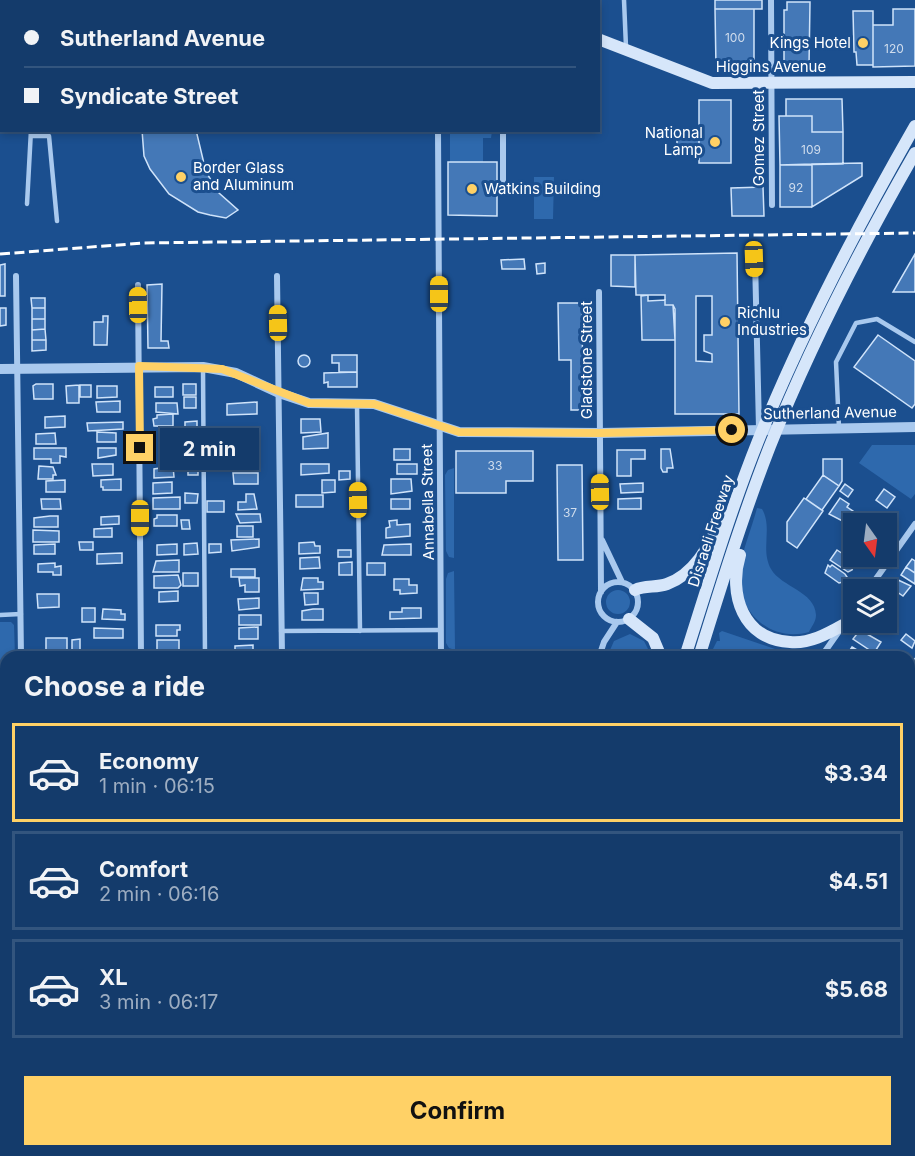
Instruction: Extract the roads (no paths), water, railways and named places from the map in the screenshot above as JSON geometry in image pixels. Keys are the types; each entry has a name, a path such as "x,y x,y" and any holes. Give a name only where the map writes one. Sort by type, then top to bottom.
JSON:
{"main road":[{"name":"Higgins Avenue","path":"600,40 705,81 915,82"},
{"name":"Disraeli Freeway","path":"687,651 724,522 776,398 827,291 915,126"},
{"name":"Disraeli Freeway","path":"701,651 742,534 755,487 788,403 826,323 915,153"},
{"path":"635,590 665,585 682,576 706,550 724,522"},
{"path":"742,534 734,583 741,610 754,627 772,638 789,642 819,638 843,626"},
{"path":"623,621 653,638 658,651"}],"street":[{"name":"Gomez Street","path":"771,0 772,205"},
{"name":"Annabella Street","path":"438,132 441,651"},
{"path":"502,132 503,191"},
{"path":"754,259 759,429"},
{"path":"16,276 21,651"},
{"path":"277,276 282,651"},
{"path":"138,285 141,651"},
{"name":"Gladstone Street","path":"599,292 601,592 598,600 600,610 609,620 623,621"},
{"name":"Sutherland Avenue","path":"0,369 203,367 236,373 279,393 309,403 357,402 391,408 459,432 600,433 915,427"},
{"path":"876,579 915,524"},
{"name":"Gladstone Street","path":"601,536 622,582"},
{"path":"601,592 613,583 622,582 635,590 639,604 636,612 623,621 604,642 601,651"},
{"path":"825,651 843,626"}],"lane":[{"path":"624,0 626,50"},
{"path":"27,204 31,134 49,133 57,221"},
{"path":"839,428 836,362 856,323 877,319 915,342"},
{"path":"203,367 205,651"},
{"path":"357,402 360,631"},
{"path":"0,615 21,614"},
{"path":"281,631 441,630"}],"railway":[{"path":"0,254 144,243 915,233"}],"place":[{"name":"Kings Hotel","path":"863,43"},
{"name":"National Lamp","path":"715,142"},
{"name":"Border Glass and Aluminum","path":"181,177"},
{"name":"Watkins Building","path":"472,189"},
{"name":"Richlu Industries","path":"725,322"}]}
